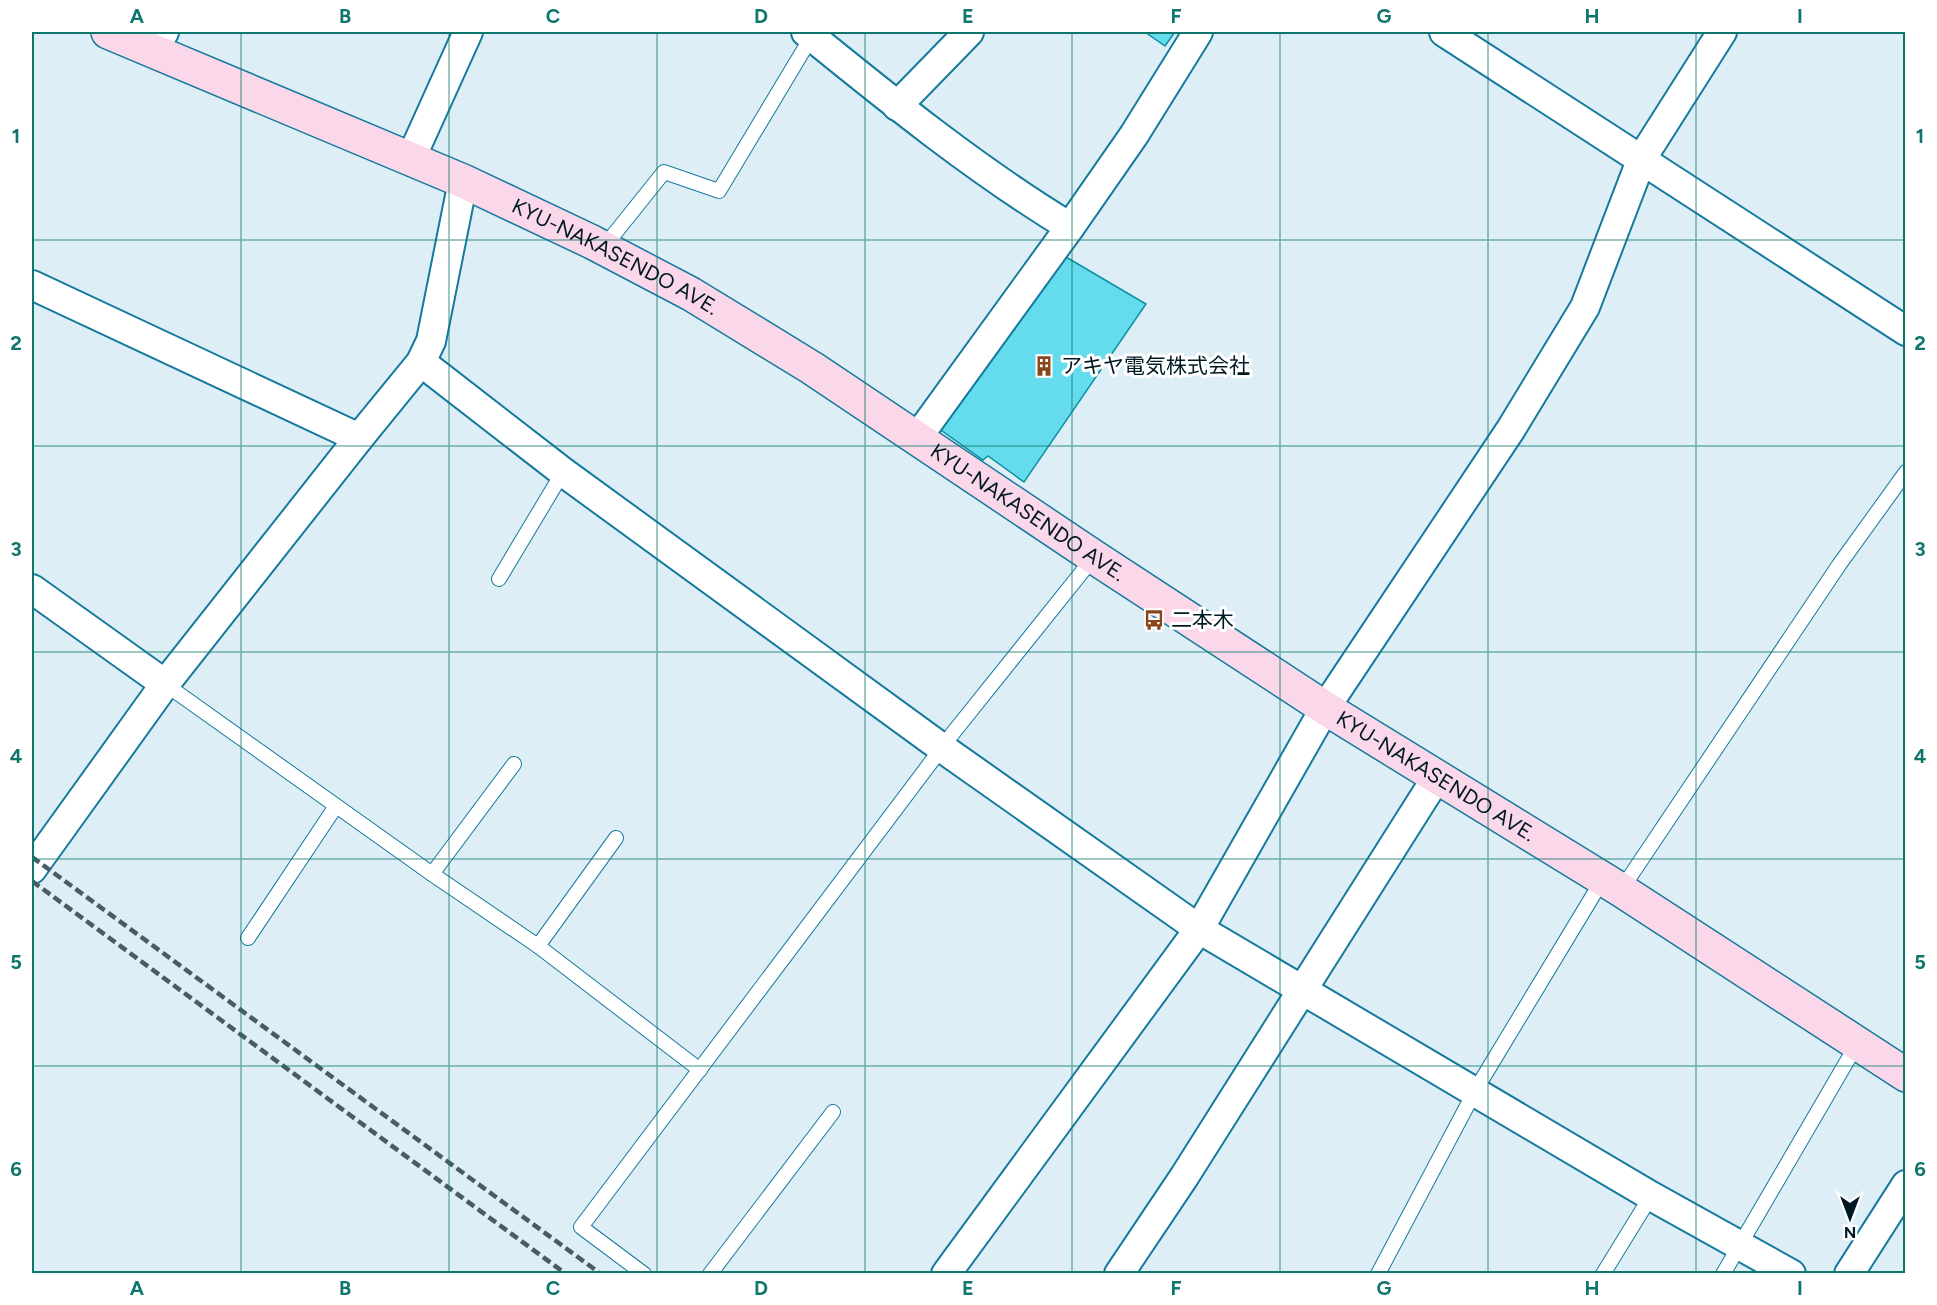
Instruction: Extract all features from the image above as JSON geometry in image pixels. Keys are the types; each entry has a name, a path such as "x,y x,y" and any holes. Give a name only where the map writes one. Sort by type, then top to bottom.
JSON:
{"main road":[{"name":"KYU-NAKASENDO AVE.","path":"108,32 159,41 463,181 603,248 691,294 812,368 1325,708 1612,885 1905,1075"}],"street":[{"path":"411,158 468,32"},
{"path":"897,106 969,32"},
{"path":"917,438 1134,135 1198,32"},
{"path":"1444,32 1642,158 1905,331"},
{"path":"946,1274 1199,929 1325,708 1510,429 1586,307 1642,158 1722,32"},
{"path":"809,34 897,106 1020,197 1070,227"},
{"path":"32,869 165,684 421,362 432,341 463,181"},
{"path":"32,285 359,438"},
{"path":"421,362 563,472 942,748 1199,929 1651,1196 1791,1274"},
{"path":"32,589 165,684"},
{"path":"1119,1274 1184,1177 1437,777"},
{"path":"1849,1274 1905,1185"}],"lane":[{"path":"603,248 664,172 719,191 809,34"},
{"path":"499,579 563,472"},
{"path":"1378,1274 1475,1091 1612,885 1905,472"},
{"path":"644,1274 581,1227 942,748 1094,557"},
{"path":"165,684 432,874 538,946 700,1070"},
{"path":"432,874 514,764"},
{"path":"248,938 336,806"},
{"path":"538,946 616,838"},
{"path":"1723,1274 1857,1044"},
{"path":"710,1274 833,1112"},
{"path":"1604,1274 1651,1196"}],"building":[{"path":"1145,32 1175,32 1165,46"},
{"name":"アキヤ電気株式会社","path":"1066,257 1146,304 1024,482 988,456 983,460 938,428"}],"railway":[{"path":"32,857 601,1274"},
{"path":"32,881 566,1274"}],"place":[{"name":"アキヤ電気株式会社","path":"1044,366"},
{"name":"二本木","path":"1154,620"}]}
